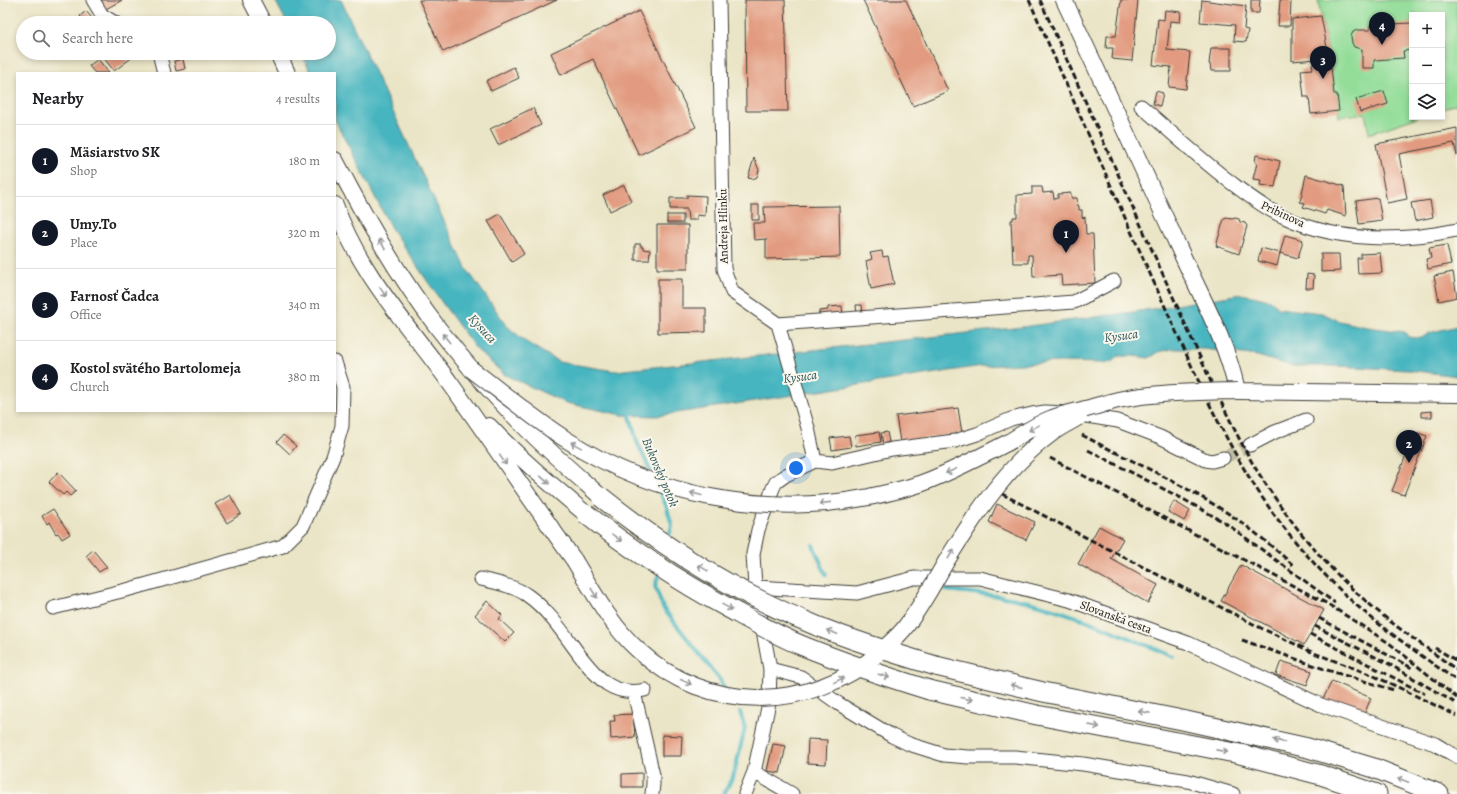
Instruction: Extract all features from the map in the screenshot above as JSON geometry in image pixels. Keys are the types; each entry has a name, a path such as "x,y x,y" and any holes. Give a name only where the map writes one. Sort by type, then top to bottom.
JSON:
{"highway":[{"path":"601,497 631,521 714,575 760,600 816,626 857,641 936,666 1043,692 1182,720 1308,748 1374,768 1439,794"},
{"path":"586,514 615,537 658,566 701,593 751,621 802,646 863,669 929,690 1037,715 1240,754 1322,774 1377,794"}],"main road":[{"path":"251,0 259,16"},
{"path":"1064,0 1122,123 1221,342 1233,372 1237,391"},
{"path":"281,60 287,72"},
{"path":"336,162 358,204 402,278 471,369 518,421 601,497"},
{"path":"336,208 343,227 360,260 419,344 449,382 574,560 608,616 622,634 649,660 688,684 704,689 736,696 770,698 805,693 840,680 872,659 902,631 967,528 1008,472 1053,432 1097,406"},
{"path":"471,369 568,441 631,473 666,486 702,495 738,501 775,504 812,504 853,500 923,483 986,454 1050,419 1119,400 1142,396 1237,391 1457,394"},
{"path":"449,382 502,440 586,514"}],"street":[{"path":"93,0 104,16"},
{"name":"Andreja Hlinku","path":"718,0 724,269 732,292 780,330"},
{"path":"161,60 164,72"},
{"name":"Pribinova","path":"1141,106 1220,174 1253,199 1282,216 1316,229 1355,237 1392,238 1442,234 1457,230"},
{"path":"815,461 808,428 780,330 1074,302 1114,281"},
{"path":"53,608 130,589 283,546 303,526 333,457 342,426 343,387 336,365"},
{"path":"745,794 754,772 769,703 770,669 755,587 753,554 758,530 776,482 798,468 815,461 832,463 892,449 954,441 978,434 1011,419 1045,412 1068,413 1118,421 1160,436 1206,460 1212,461 1223,458"},
{"path":"1250,445 1275,432 1306,420"},
{"path":"481,578 507,585 526,594 542,607 600,679 614,688 624,691 639,691 653,775 652,794"},
{"name":"Slovanská cesta","path":"755,587 858,593 914,578 980,578 1069,600 1188,643 1321,705 1435,744 1457,757"},
{"path":"770,669 801,677 839,704 892,736 915,746 944,755 968,757 1015,757 1083,764 1188,782 1233,794"},
{"path":"754,772 792,794"}],"green space":[{"path":"1318,0 1457,0 1457,104 1445,108 1445,12 1409,12 1409,120 1369,134 1365,113 1339,117 1337,94 1334,94 1331,67"}],"water":[{"name":"Kysuca","path":"275,0 341,0 466,268 507,326 526,342 559,362 615,371 1022,327 1140,311 1241,294 1272,301 1278,308 1322,313 1339,321 1367,327 1405,332 1408,337 1417,338 1425,336 1429,333 1457,326 1457,376 1408,370 1337,366 1291,366 1258,356 1204,349 1172,349 1159,352 1149,358 1118,356 1112,362 1101,363 1061,362 982,366 657,416 622,415 566,403 505,375 476,349 391,228 336,122 336,72 310,72 304,60 336,60 336,16 283,16"}],"building":[{"path":"98,0 122,0 104,10"},
{"path":"419,0 557,0 443,52"},
{"path":"745,0 785,0 788,111 746,111"},
{"path":"863,0 906,0 948,91 913,106"},
{"path":"1121,0 1138,0 1132,61 1112,59 1113,48 1106,48 1107,36 1116,36"},
{"path":"1202,0 1246,6 1244,29 1248,30 1246,42 1234,41 1235,25 1200,22"},
{"path":"1251,0 1260,0 1259,13 1251,13"},
{"path":"1280,0 1291,0 1290,26 1278,26"},
{"path":"1165,10 1181,12 1180,22 1170,21 1167,50 1190,52 1186,89 1169,87 1171,67 1153,65 1158,19 1164,20"},
{"path":"86,11 90,16 80,16"},
{"path":"639,11 696,127 639,155 593,59 561,75 551,53"},
{"path":"1321,16 1329,58 1292,61 1292,19"},
{"path":"1409,23 1409,50 1403,51 1404,58 1374,60 1374,68 1362,68 1362,49 1354,47 1351,36 1353,32 1357,30 1370,30 1370,25"},
{"path":"1211,48 1231,48 1231,71 1211,71 1209,64"},
{"path":"99,60 108,72 94,72 89,66"},
{"path":"105,60 129,60 114,71"},
{"path":"183,60 185,69 176,71 174,61"},
{"path":"1325,63 1326,68 1331,67 1334,94 1337,94 1339,111 1311,114 1309,97 1304,97 1301,70 1313,69 1312,64"},
{"path":"514,67 519,78 491,91 486,81"},
{"path":"1156,91 1163,93 1160,106 1153,104"},
{"path":"1384,91 1388,104 1360,112 1356,99"},
{"path":"533,108 541,125 498,145 490,129"},
{"path":"1457,128 1457,156 1454,143 1399,154 1407,199 1387,203 1376,144"},
{"path":"1256,155 1280,161 1275,187 1260,185 1261,180 1253,179 1257,163 1255,162"},
{"path":"754,158 759,170 757,177 753,179 748,178"},
{"path":"1306,175 1344,186 1346,216 1327,210 1325,214 1303,207 1305,203 1300,202"},
{"path":"624,185 631,201 610,211 603,195"},
{"path":"1032,187 1042,187 1043,193 1053,192 1054,199 1058,198 1058,194 1071,193 1071,198 1077,198 1079,210 1082,210 1082,218 1085,217 1086,234 1093,234 1095,283 1062,285 1061,275 1033,277 1032,255 1028,255 1028,263 1013,263 1011,220 1013,220 1013,217 1017,217 1017,195 1032,194"},
{"path":"687,195 706,196 705,216 697,215 697,220 688,220 687,209 670,209 670,198 687,198"},
{"path":"1378,198 1382,221 1359,224 1356,201"},
{"path":"1430,200 1433,217 1415,221 1411,203"},
{"path":"752,205 759,205 759,220 752,220"},
{"path":"839,206 840,257 766,259 766,239 754,240 753,223 765,223 764,207"},
{"path":"500,214 524,254 512,262 488,221"},
{"path":"667,215 683,215 683,223 667,223"},
{"path":"1224,219 1239,219 1240,222 1245,223 1247,226 1239,254 1216,246"},
{"path":"657,225 688,225 688,269 657,269"},
{"path":"1285,235 1303,240 1298,258 1280,253"},
{"path":"635,244 641,244 643,249 650,250 649,260 635,260"},
{"path":"1447,245 1451,264 1428,269 1426,259 1431,258 1429,248"},
{"path":"1261,248 1280,253 1277,266 1258,261"},
{"path":"882,251 883,257 888,256 894,284 871,289 866,261 872,259 870,253"},
{"path":"1380,253 1382,273 1358,274 1357,258 1361,258 1361,254"},
{"path":"1321,254 1339,254 1340,271 1321,272"},
{"path":"1453,272 1457,297 1439,301 1434,276"},
{"path":"1307,274 1314,275 1313,288 1306,288"},
{"path":"658,279 682,279 682,308 706,308 706,332 658,333"},
{"path":"856,305 862,305 863,315 857,315"},
{"path":"842,306 843,316 819,319 819,311 828,310 828,307"},
{"path":"958,408 962,433 900,442 896,416"},
{"path":"1432,411 1432,417 1421,417 1421,412"},
{"path":"879,432 881,442 856,446 855,435"},
{"path":"887,432 889,442 883,444 881,433"},
{"path":"1415,432 1427,436 1404,495 1392,491"},
{"path":"283,435 296,446 290,454 277,442"},
{"path":"849,436 851,447 832,450 830,438"},
{"path":"58,472 76,491 70,496 66,492 63,495 49,482"},
{"path":"230,495 241,514 227,523 215,504"},
{"path":"1174,501 1190,511 1184,521 1168,512"},
{"path":"997,504 1035,522 1026,540 989,522"},
{"path":"53,509 70,534 62,539 58,533 56,534 49,522 47,524 42,516"},
{"path":"1099,526 1123,539 1111,559 1158,585 1148,603 1078,564"},
{"path":"93,550 107,567 99,572 86,556"},
{"path":"1241,565 1324,610 1304,645 1221,601"},
{"path":"487,601 502,615 499,619 514,633 505,642 475,615"},
{"path":"1281,661 1312,671 1307,685 1276,675"},
{"path":"1332,681 1371,698 1363,717 1323,699"},
{"path":"633,714 635,737 611,739 610,721 615,721 614,715"},
{"path":"662,735 682,736 681,756 662,756"},
{"path":"808,739 827,740 826,764 807,763"},
{"path":"773,744 786,746 780,773 767,771"},
{"path":"642,773 642,787 622,787 622,774"}],"waterway":[{"name":"Bukovský potok","path":"629,412 637,442 653,476"},
{"name":"Bukovský potok","path":"658,488 666,505 672,525 668,540"},
{"path":"813,545 826,575"},
{"name":"Bukovský potok","path":"659,574 655,586 663,608 720,680 725,690"},
{"path":"945,590 987,594 1048,607 1102,627 1174,657"},
{"name":"Bukovský potok","path":"724,794 734,774 745,728 740,712"}],"tunnel":[{"path":"1223,458 1250,445"}],"railway":[{"path":"1029,0 1192,368 1220,426 1252,482 1290,535 1338,588 1355,604 1405,644 1457,681"},
{"path":"1040,0 1212,384 1256,469 1274,497 1298,529 1338,575 1352,589 1389,620 1457,670"},
{"path":"1082,435 1211,503 1254,532 1293,565"},
{"path":"1088,450 1224,522 1335,603"},
{"path":"1050,458 1326,603 1389,643 1457,698"},
{"path":"1002,494 1261,628 1314,653 1372,675 1457,716"},
{"path":"1319,618 1412,668"},
{"path":"1315,626 1389,664 1457,704"},
{"path":"1310,634 1425,694"},
{"path":"1242,640 1327,670 1394,690"},
{"path":"1435,648 1457,661"}],"place":[{"name":"Kostol svätého Bartolomeja","path":"1382,45"},
{"name":"Farnosť Čadca","path":"1323,79"},
{"name":"Mäsiarstvo SK","path":"1066,253"},
{"name":"Umy.To","path":"1409,463"}]}
